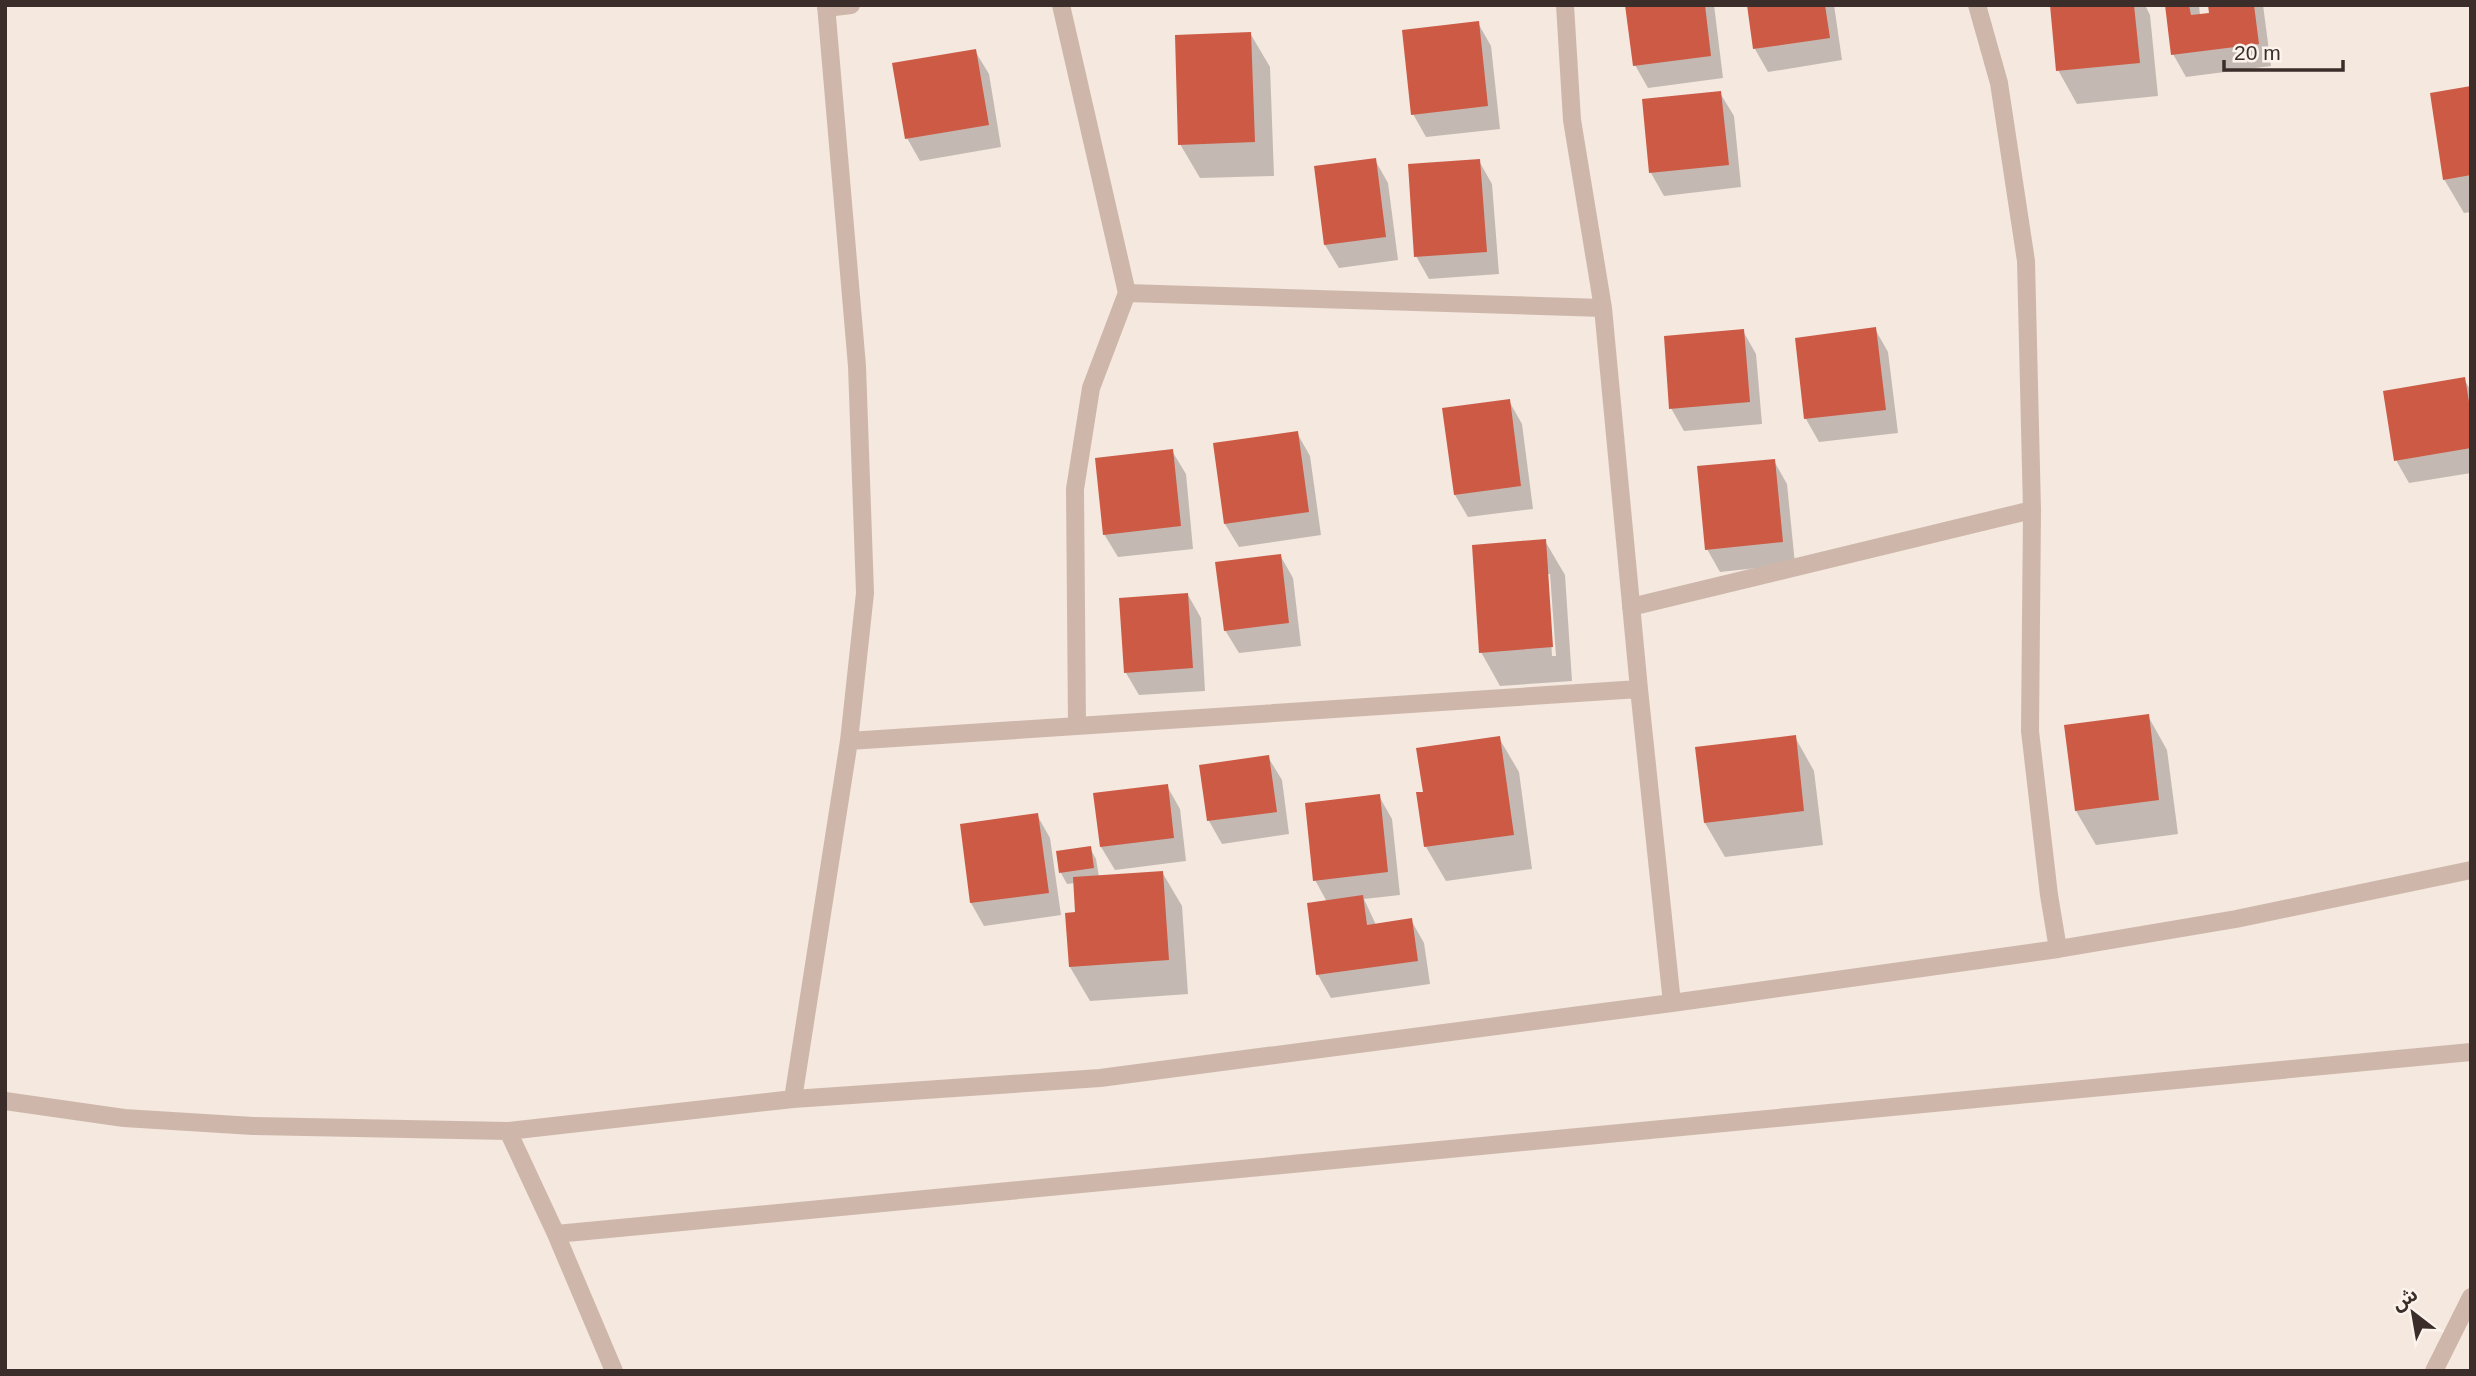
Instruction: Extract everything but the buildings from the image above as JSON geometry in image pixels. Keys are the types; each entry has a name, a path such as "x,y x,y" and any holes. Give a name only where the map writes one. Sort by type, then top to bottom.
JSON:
{"street":[{"path":"793,1099 849,741 865,593 857,366 826,7 851,5"},
{"path":"1061,5 1127,293 1091,388 1075,489 1077,726"},
{"path":"1565,5 1572,120 1603,309 1672,1003"},
{"path":"1977,5 1999,83 2026,261 2032,510 2030,731 2049,895 2058,948"},
{"path":"1127,293 1603,309"},
{"path":"1631,607 2032,510"},
{"path":"849,741 1639,689"},
{"path":"5,1101 150,1120 253,1126 508,1131 793,1099 1100,1078 1672,1003 2058,948 2236,919 2471,870"},
{"path":"556,1234 2471,1052"},
{"path":"508,1131 556,1234 614,1371"},
{"path":"2434,1371 2471,1297"}]}
